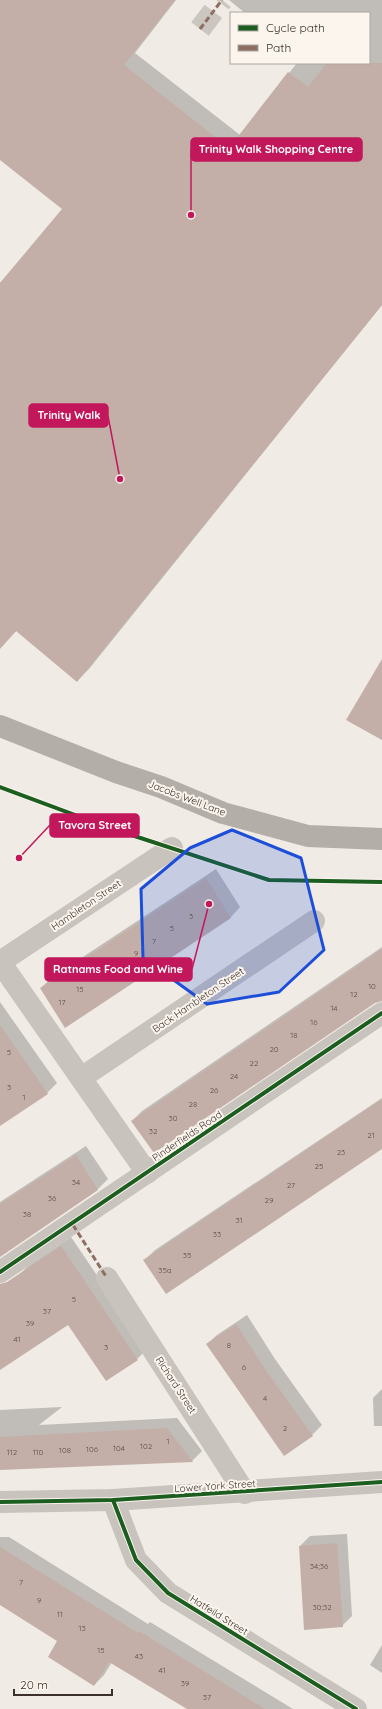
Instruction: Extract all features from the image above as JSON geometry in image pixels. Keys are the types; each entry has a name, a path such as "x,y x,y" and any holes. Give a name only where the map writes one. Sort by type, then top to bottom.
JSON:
{"highway":[{"name":"Jacobs Well Lane","path":"0,726 116,772 161,787 223,813 308,836 382,839"}],"street":[{"name":"Hambleton Street","path":"0,962 172,848"},
{"name":"Back Hambleton Street","path":"81,1078 314,921"},
{"path":"0,962 147,1173"},
{"name":"Pinderfields Road","path":"0,1272 382,1013"},
{"name":"Richard Street","path":"107,1278 245,1492"},
{"name":"Lower York Street","path":"0,1502 113,1500 245,1492 286,1487 382,1482"},
{"name":"Hatfeild Street","path":"113,1500 136,1560 168,1593 349,1707"}],"highlighted area":[{"path":"232,830 301,858 324,950 279,992 207,1004 143,958 141,889 190,848"}],"building":[{"path":"0,0 175,0 124,65 229,148 288,72 308,87 326,64 382,63 382,305 77,682 16,631 0,649 0,283 62,209 0,160"},
{"path":"382,659 382,740 346,720"},
{"path":"206,878 231,918 65,1028 40,988"},
{"path":"382,949 382,1001 375,1003 154,1153 131,1121"},
{"path":"0,1025 48,1094 0,1126"},
{"path":"382,1099 382,1149 166,1294 143,1260"},
{"path":"76,1155 98,1190 0,1257 0,1204"},
{"path":"61,1246 138,1360 106,1381 68,1325 0,1370 0,1284 7,1282"},
{"path":"236,1324 265,1369 313,1436 284,1456 206,1344"},
{"path":"167,1428 193,1462 0,1470 0,1437"},
{"path":"337,1543 343,1627 304,1630 299,1546"},
{"path":"0,1547 138,1633 139,1631 265,1709 187,1709 109,1662 94,1686 48,1657 57,1641 0,1605"}],"tunnel":[{"path":"200,29 222,0"}],"marked path":[{"path":"200,29 222,0"},
{"path":"73,1225 107,1278"}],"cycle path":[{"path":"0,787 110,828 269,880 382,882"},
{"path":"0,1272 382,1013"},
{"path":"0,1502 113,1500 382,1482"},
{"path":"113,1500 136,1560 168,1593 356,1709"}],"place":[{"name":"Trinity Walk Shopping Centre","path":"191,215"},
{"name":"Trinity Walk","path":"120,479"},
{"name":"Tavora Street","path":"19,858"},
{"name":"Ratnams Food and Wine","path":"209,904"}]}
